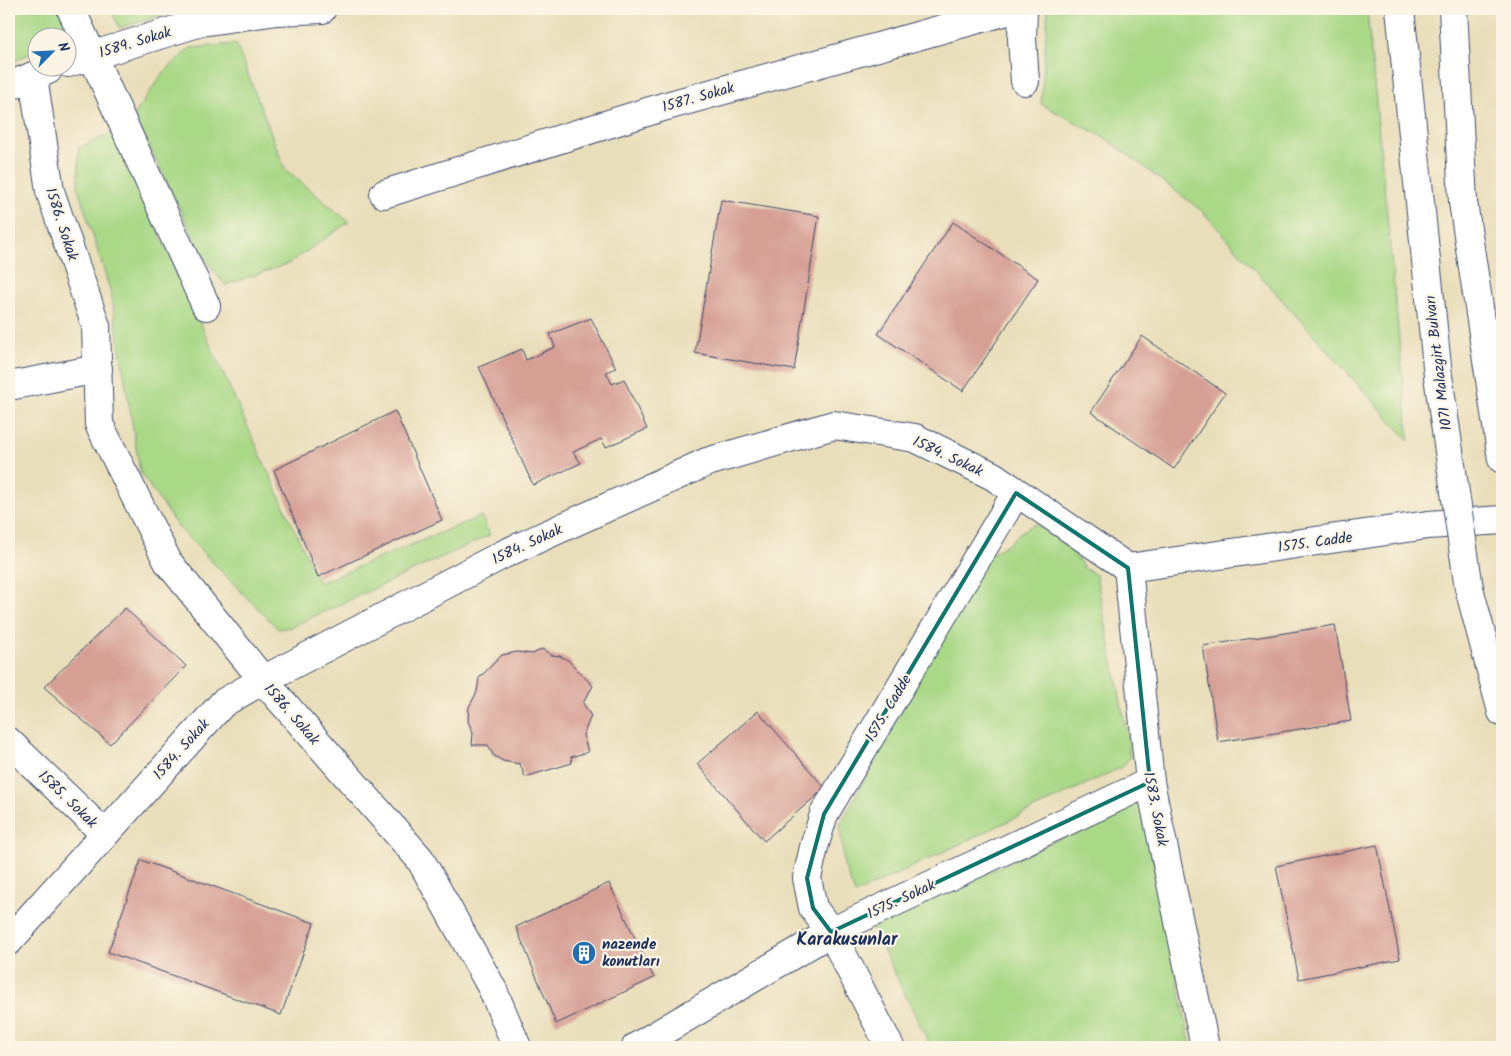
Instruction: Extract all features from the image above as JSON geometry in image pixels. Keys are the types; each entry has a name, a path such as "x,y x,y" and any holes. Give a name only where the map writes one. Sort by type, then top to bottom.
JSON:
{"street":[{"path":"72,9 80,59 206,306"},
{"name":"1589. Sokak","path":"80,59 202,22 277,11 322,9"},
{"name":"1587. Sokak","path":"384,194 663,107 1014,9"},
{"path":"1023,9 1022,39 1025,82"},
{"name":"1071 Malazgirt Bulvarı","path":"1400,9 1438,376 1469,588 1502,712"},
{"path":"1453,9 1463,202 1502,459"},
{"name":"1586. Sokak","path":"32,78 50,190 96,326 100,424 168,562 263,680 420,859 492,988 517,1047"},
{"path":"9,386 98,369"},
{"name":"1584. Sokak","path":"9,941 223,703 263,680 504,554 707,462 834,425 915,438 993,476 1128,568"},
{"name":"1575. Cadde","path":"890,1047 830,932 813,908 807,878 814,846 824,814 1016,493"},
{"name":"1575. Cadde","path":"1128,568 1428,525 1502,520"},
{"name":"1583. Sokak","path":"1128,568 1150,782 1205,1047"},
{"name":"1585. Sokak","path":"9,742 105,834"},
{"name":"1575. Sokak","path":"636,1047 830,932 1150,782"}],"highlighted area":[{"path":"1016,493 1128,568 1150,782 831,932 813,908 807,878 824,814"}],"green space":[{"path":"9,9 60,9 69,28 28,28 28,54 9,64"},
{"path":"110,9 183,9 120,28"},
{"path":"1048,9 1365,9 1367,11 1409,441 1202,211 1107,139 1041,104"},
{"path":"236,44 285,169 349,222 288,264 225,285 203,256 134,115 162,74 190,48"},
{"path":"113,132 319,583 481,516 490,535 291,627 278,629 177,526 140,472 111,293 78,188 79,148"},
{"path":"1035,524 1051,533 1072,550 1084,568 1096,575 1130,757 1122,767 855,894 844,865 840,825 983,559"},
{"path":"1138,801 1144,812 1191,1047 931,1047 872,927"}],"building":[{"path":"721,200 819,216 794,370 695,353"},
{"path":"953,222 1038,279 963,391 878,334"},
{"path":"591,318 616,368 606,372 612,384 624,379 647,429 606,447 601,439 573,452 581,463 533,485 479,367 522,349 526,360 555,347 550,334"},
{"path":"1142,336 1225,393 1174,469 1091,412"},
{"path":"395,411 442,520 318,577 274,470"},
{"path":"125,608 186,666 110,744 44,687"},
{"path":"1335,625 1351,721 1218,742 1203,646"},
{"path":"542,649 551,655 560,656 568,660 593,686 583,703 591,716 583,735 588,752 571,757 572,763 525,777 520,764 503,761 493,755 488,745 472,745 473,733 468,721 469,707 477,692 479,678 502,655 517,652 533,654"},
{"path":"758,711 825,788 764,841 697,764"},
{"path":"1377,845 1400,959 1299,979 1276,866"},
{"path":"141,860 314,923 281,1015 108,952"},
{"name":"nazende konutları","path":"609,883 654,978 556,1024 516,927"}],"place":[{"name":"nazende konutları","path":"584,953"}],"district":[{"name":"Karakusunlar","path":"847,939"}]}
